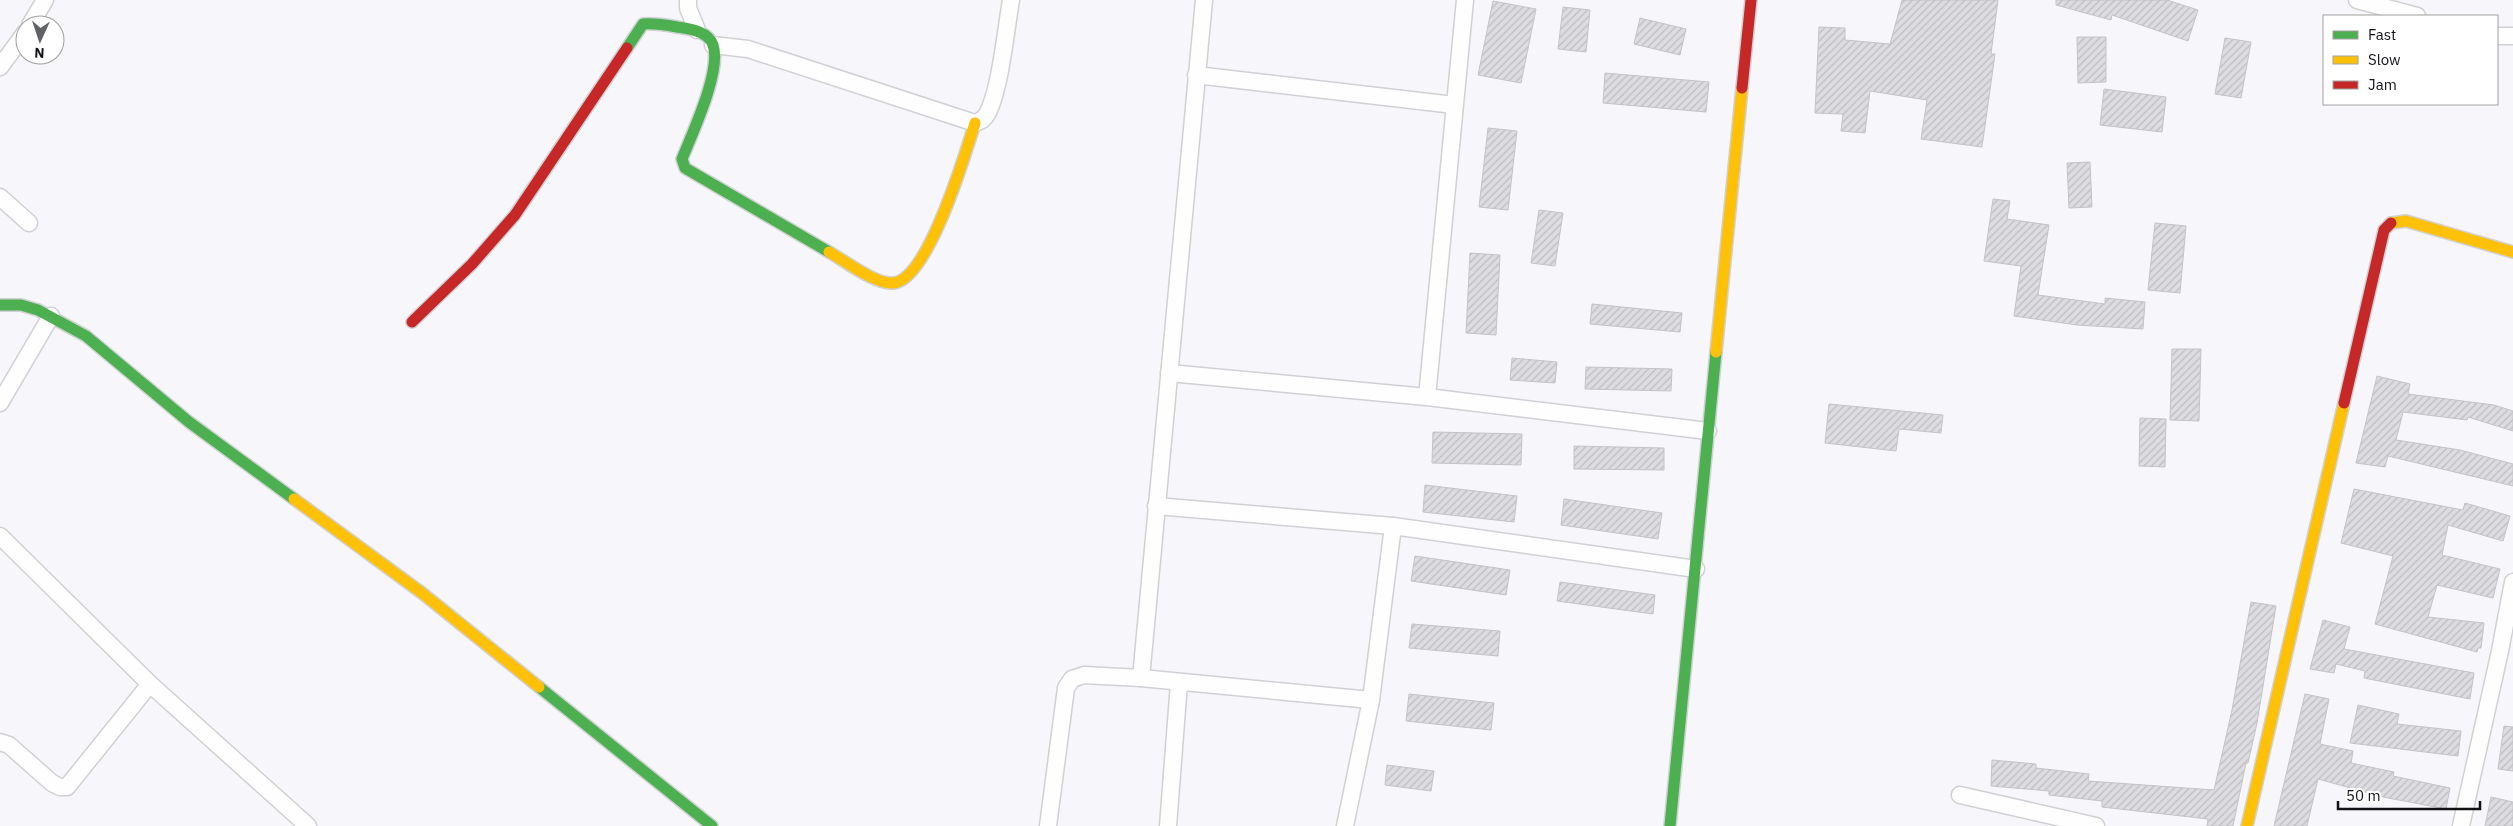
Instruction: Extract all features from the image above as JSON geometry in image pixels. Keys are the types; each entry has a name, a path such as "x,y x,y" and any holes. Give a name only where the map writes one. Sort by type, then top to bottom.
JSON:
{"street":[{"path":"36,15 45,0"},
{"path":"688,0 688,8 697,30"},
{"path":"713,45 748,49 975,123 983,120 988,114 993,97 1011,0"},
{"path":"1141,678 1204,0"},
{"path":"1427,397 1465,0"},
{"path":"1670,826 1751,0"},
{"path":"2358,0 2414,15"},
{"path":"412,322 472,264 514,215 643,24 651,23 697,30 708,38 713,45 714,61 701,118 683,155 683,164 694,175 877,280 890,284 902,280 911,271 932,240 941,222 975,123"},
{"path":"2498,36 2513,36"},
{"path":"0,67 15,47"},
{"path":"1196,75 1454,105"},
{"path":"0,198 29,223"},
{"path":"2247,826 2384,230 2393,222 2406,221 2513,252"},
{"path":"0,305 21,305 51,316 86,336 108,352 189,422 422,593 712,826"},
{"path":"0,403 51,316"},
{"path":"1168,373 1427,397 1708,431"},
{"path":"1156,506 1393,526 1696,569"},
{"path":"1345,826 1371,700 1393,526"},
{"path":"0,536 150,684 308,826"},
{"path":"2461,826 2500,651 2513,582"},
{"path":"1048,826 1066,688 1072,679 1084,675 1141,678 1371,700"},
{"path":"1168,826 1179,683"},
{"path":"0,742 10,745 52,783 60,787 67,787 150,684"},
{"path":"1960,794 2096,826"}],"building":[{"path":"1902,0 1998,0 1991,54 1995,54 1982,147 1921,139 1927,100 1870,91 1865,133 1841,131 1843,114 1815,113 1819,27 1845,28 1845,40 1890,44"},
{"path":"2056,0 2167,0 2198,10 2188,41 2112,15 2111,20 2056,5"},
{"path":"1493,1 1536,9 1521,83 1478,75"},
{"path":"1563,7 1590,10 1586,52 1558,49"},
{"path":"1640,18 1686,29 1680,55 1634,44"},
{"path":"2077,37 2106,37 2106,82 2078,83"},
{"path":"2225,38 2251,42 2241,98 2215,94"},
{"path":"1605,73 1709,82 1706,112 1603,103"},
{"path":"2104,89 2166,97 2162,132 2100,125"},
{"path":"1488,128 1517,131 1508,210 1479,207"},
{"path":"2090,162 2092,207 2069,208 2067,163"},
{"path":"1993,199 2010,201 2007,219 2049,225 2038,295 2105,304 2105,298 2145,302 2143,329 2077,325 2014,316 2021,266 1984,261"},
{"path":"1539,210 1563,213 1555,266 1531,263"},
{"path":"2155,223 2186,226 2180,293 2148,290"},
{"path":"1470,253 1500,255 1496,335 1466,333"},
{"path":"1592,304 1682,313 1680,332 1590,324"},
{"path":"2172,349 2201,349 2199,421 2170,420"},
{"path":"1512,358 1557,362 1555,383 1510,380"},
{"path":"1586,367 1672,369 1671,391 1585,389"},
{"path":"2377,376 2410,384 2408,394 2494,405 2513,411 2513,431 2468,417 2467,420 2403,412 2396,440 2460,450 2513,464 2513,486 2388,456 2385,467 2356,463"},
{"path":"1829,404 1943,415 1941,433 1899,429 1896,451 1825,443"},
{"path":"2140,418 2166,419 2165,467 2139,466"},
{"path":"1433,432 1522,434 1521,465 1432,463"},
{"path":"1574,446 1664,448 1664,470 1574,469"},
{"path":"1425,485 1517,496 1514,522 1423,512"},
{"path":"2354,489 2463,510 2465,503 2510,516 2503,541 2448,525 2442,555 2500,569 2493,598 2437,585 2428,617 2484,623 2481,648 2478,648 2477,652 2375,624 2393,556 2341,543"},
{"path":"1564,499 1662,513 1658,539 1561,525"},
{"path":"1415,556 1510,570 1506,595 1411,581"},
{"path":"1560,582 1655,595 1653,614 1557,601"},
{"path":"2251,602 2276,606 2257,723 2248,763 2246,763 2233,826 2207,826 2208,819 2102,807 2102,801 2049,795 2049,791 1991,786 1992,760 2036,764 2036,768 2089,774 2088,781 2214,790 2232,710"},
{"path":"2323,620 2350,627 2344,649 2474,673 2470,699 2364,678 2365,671 2336,664 2334,673 2310,669"},
{"path":"1412,624 1500,631 1498,656 1409,648"},
{"path":"1409,694 1494,703 1491,730 1406,721"},
{"path":"2305,694 2329,699 2320,744 2353,751 2351,763 2394,772 2393,776 2450,788 2446,809 2383,797 2318,779 2307,826 2274,826"},
{"path":"2358,705 2399,714 2397,724 2461,731 2458,756 2350,743"},
{"path":"2504,726 2513,727 2513,771 2498,769"},
{"path":"1387,765 1434,771 1431,791 1385,785"},
{"path":"2491,797 2513,802 2513,826 2485,826"}],"traffic: fast":[{"path":"627,48 643,24 660,24 687,29 703,34 711,40 715,56 710,85 699,119 682,159 685,168 829,252"},
{"path":"0,305 21,305 38,310 86,336 189,422 294,499"},
{"path":"1670,826 1716,352"},
{"path":"539,687 712,826"}],"traffic: slow":[{"path":"1716,352 1742,88"},
{"path":"829,252 861,272 887,283 894,283 907,276 920,260 944,213 975,123"},
{"path":"2391,223 2406,221 2513,252"},
{"path":"2247,826 2344,403"},
{"path":"294,499 422,593 539,687"}],"traffic: jam":[{"path":"1742,88 1751,0"},
{"path":"412,322 472,264 515,215 627,48"},
{"path":"2344,403 2384,230 2391,223"}]}
